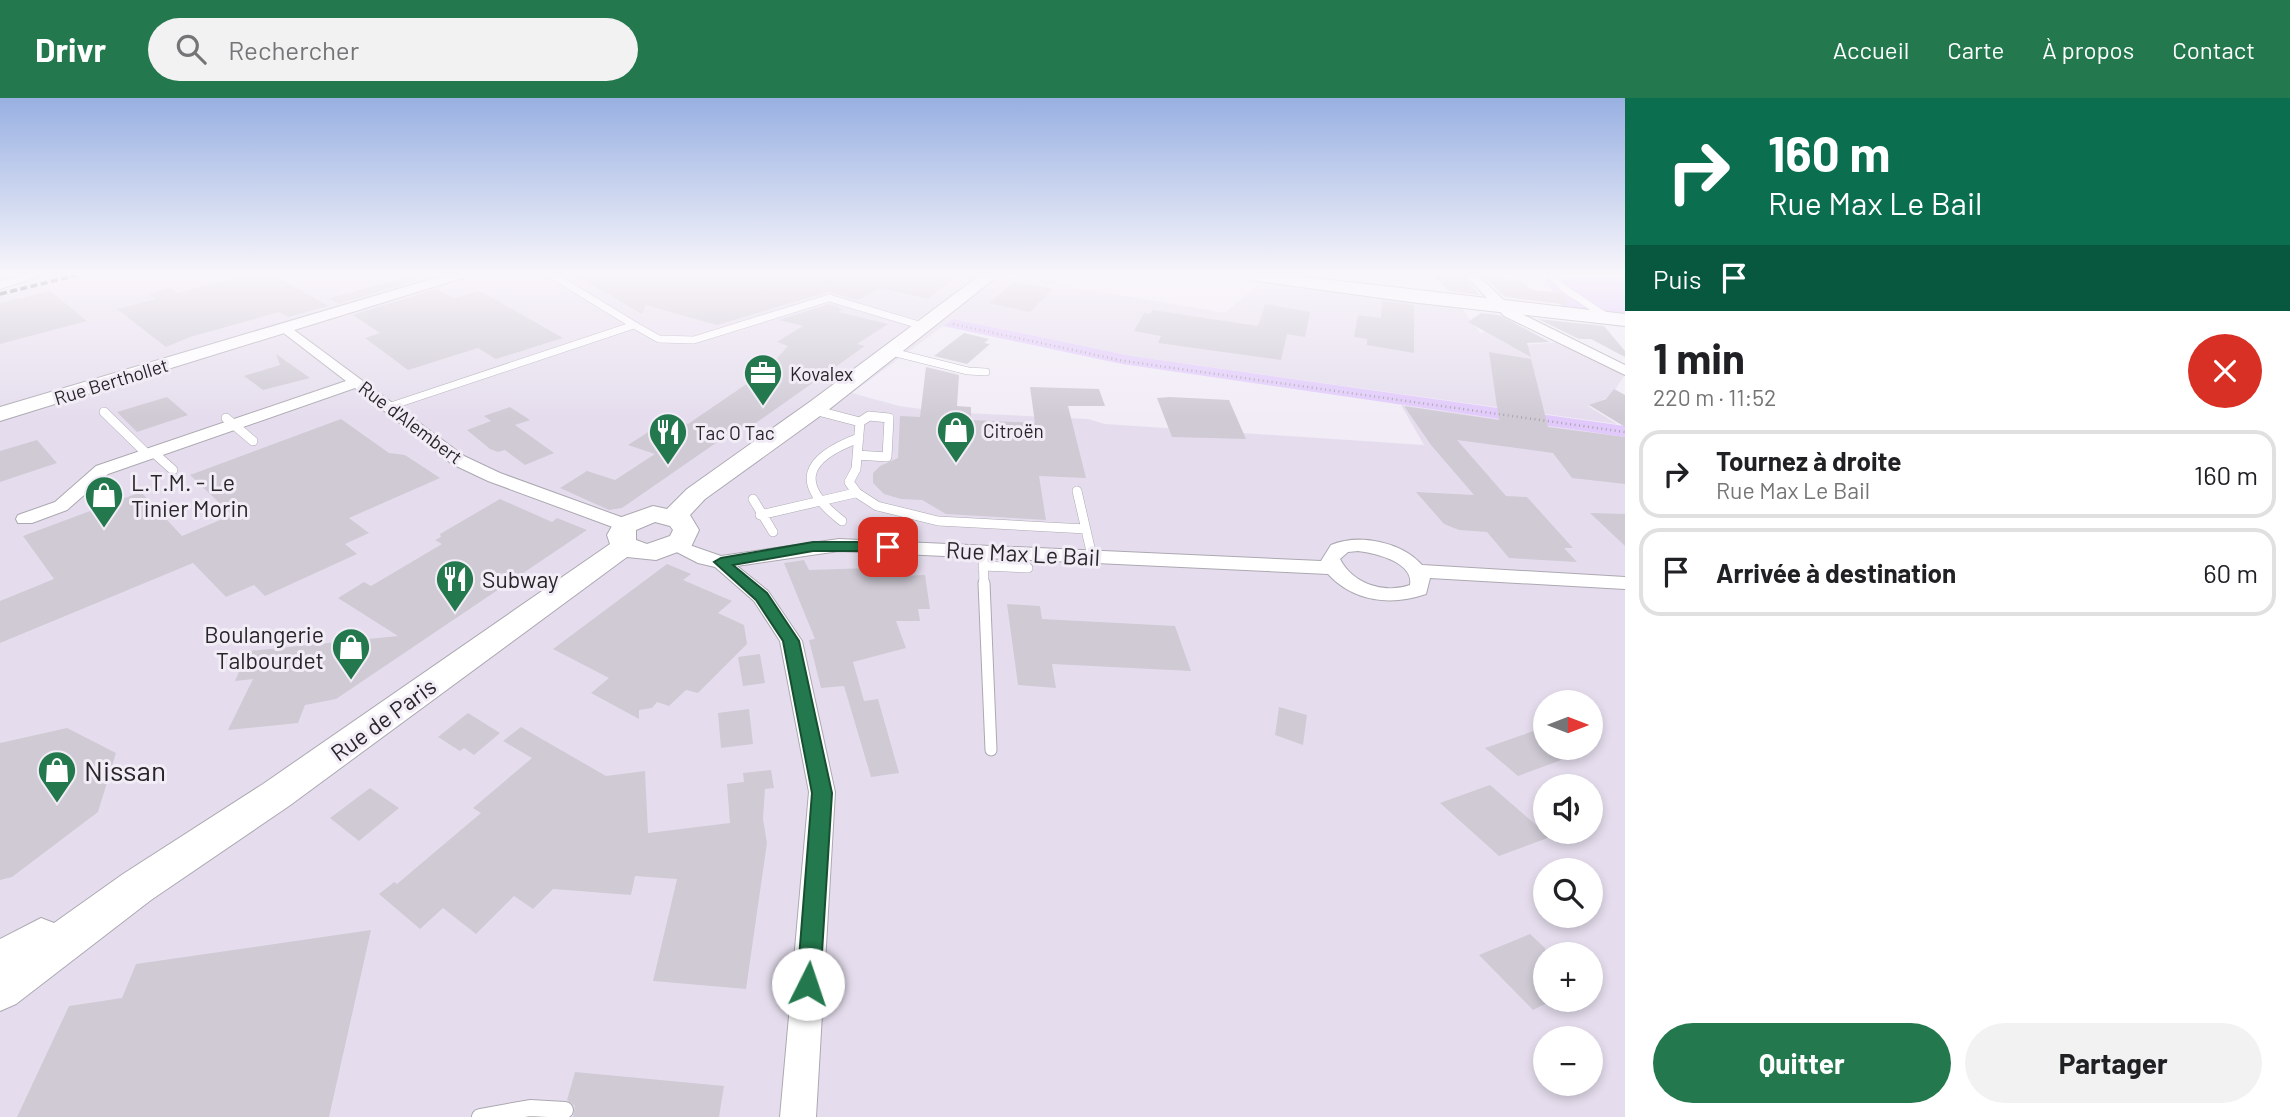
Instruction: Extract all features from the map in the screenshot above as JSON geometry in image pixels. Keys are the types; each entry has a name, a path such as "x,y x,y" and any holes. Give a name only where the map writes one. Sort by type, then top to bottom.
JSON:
{"main road":[{"name":"Rue Berthollet","path":"0,414 304,323"},
{"path":"625,535 643,552 675,546 686,530 685,524 674,517 696,494 931,323"},
{"name":"Rue de Paris","path":"0,989 137,887 276,795 653,514 674,517"},
{"name":"Rue de Paris","path":"0,962 137,887"}],"street":[{"path":"1533,323 1625,371"},
{"name":"Rue d'Alembert","path":"286,328 458,460 625,535"},
{"path":"25,519 61,506 102,470 230,421 357,382"},
{"name":"Rue Max Le Bail","path":"675,546 705,559 721,562 813,546 839,545 983,559 1092,556 1333,568"},
{"path":"1418,571 1422,581 1419,589 1393,596 1357,587 1333,568 1330,559 1334,551 1358,545 1393,553 1418,571 1625,583"},
{"path":"721,562 761,596 791,641 822,793 798,1117"}],"lane":[{"path":"630,323 659,339 694,340 750,323"},
{"path":"388,407 634,325"},
{"path":"892,352 968,371 986,372"},
{"path":"814,410 860,422 869,416 889,418 887,457 857,455"},
{"path":"104,412 173,470"},
{"path":"230,421 253,441"},
{"path":"860,422 856,469 849,482 855,493 870,504 891,511 921,513 938,521 1086,529"},
{"path":"842,521 818,502 808,481 816,459 841,443 859,438"},
{"path":"1077,491 1092,556"},
{"path":"760,515 855,493"},
{"path":"752,499 773,532"},
{"path":"991,750 983,559 1028,568"},
{"path":"480,1117 530,1108 565,1110"}],"path":[{"path":"931,323 1124,361 1625,432"}],"shaded area":[{"path":"0,323 948,323 852,393 899,406 944,412 1088,419 1105,424 1424,445 1401,405 1625,437 1625,1117 0,1117"},
{"path":"948,323 970,323 1131,356 1625,426 1625,437 1122,364 943,326"},
{"path":"970,323 1472,323 1480,333 1486,332 1511,346 1561,342 1624,376 1611,396 1588,406 1617,424 1131,356"}],"building":[{"path":"0,323 81,323 0,344"},
{"path":"134,323 241,323 190,337 166,347"},
{"path":"364,323 536,323 563,338 496,359 478,348 408,370 365,338 380,333"},
{"path":"789,323 888,324 857,344 865,346 746,430 739,427 622,508 609,510 560,488 587,471 615,480 655,454 628,445 670,418 688,424 748,383 754,384 788,346 777,342 803,326"},
{"path":"1139,323 1235,323 1258,326 1259,323 1308,323 1305,337 1287,334 1281,360 1158,343 1161,336 1134,331"},
{"path":"1357,323 1414,323 1414,353 1367,345 1367,339 1354,337"},
{"path":"1469,323 1513,323 1550,342 1527,343 1531,357"},
{"path":"1545,323 1604,326 1625,351 1625,357 1591,339 1579,339"},
{"path":"964,333 989,339 984,343 990,344 967,364 934,356"},
{"path":"1489,352 1531,359 1548,427 1625,437 1625,484 1572,478 1553,453 1457,440 1506,496 1527,497 1573,548 1564,548 1577,562 1509,558 1487,532 1459,530 1444,524 1416,492 1474,495 1431,445 1404,406 1499,420"},
{"path":"276,354 310,378 263,390 244,376 280,365"},
{"path":"926,367 959,375 957,406 971,407 971,420 1035,423 1030,387 1099,389 1105,406 1068,406 1086,478 1039,476 1046,520 946,514 922,500 901,499 884,494 873,483 873,473 880,466 898,458 900,416 920,417"},
{"path":"1614,389 1625,395 1625,427 1589,405 1606,399"},
{"path":"167,397 188,415 137,432 117,412"},
{"path":"1157,398 1229,400 1246,439 1172,437"},
{"path":"510,407 530,420 515,425 554,453 525,465 505,450 498,452 490,449 467,430 491,421 484,416"},
{"path":"341,419 389,453 405,455 440,478 349,518 369,533 345,544 357,554 265,596 254,585 226,597 193,563 0,643 0,601 54,579 23,536 141,492 182,536 232,515 190,475"},
{"path":"37,440 57,463 0,482 0,451"},
{"path":"500,499 552,522 557,518 587,530 336,699 305,705 298,723 228,730 253,679 235,681 248,651 398,636 338,598 364,582 371,586 442,544 435,540 441,537 440,534"},
{"path":"1590,513 1625,514 1625,546"},
{"path":"804,560 809,570 900,567 902,576 925,575 930,609 918,609 920,621 896,621 906,648 853,662 864,701 878,699 899,773 871,777 844,686 821,688 809,640 815,639 784,563"},
{"path":"667,564 691,574 683,580 732,601 718,613 744,625 747,644 698,693 686,690 669,706 657,702 652,708 639,710 639,719 591,693 609,678 553,649"},
{"path":"1007,604 1040,606 1042,619 1175,626 1191,671 1052,664 1056,688 1018,685"},
{"path":"760,654 765,683 743,686 738,657"},
{"path":"1279,707 1307,715 1303,745 1275,735"},
{"path":"749,709 753,744 721,748 718,713"},
{"path":"468,713 500,733 474,755 464,748 460,751 438,737"},
{"path":"521,727 606,776 645,771 648,833 730,823 727,784 744,782 743,773 771,770 774,788 765,789 763,819 767,843 746,989 653,981 677,879 635,876 631,895 553,889 533,909 514,896 476,934 443,908 420,929 379,894 394,882 397,884 481,813 473,808 532,758 503,741"},
{"name":"Nissan","path":"67,728 116,753 98,812 12,877 0,880 0,743"},
{"path":"1533,731 1533,760 1561,760 1518,776 1485,748"},
{"path":"1490,785 1533,822 1533,843 1499,856 1440,803"},
{"path":"370,788 399,808 359,841 330,818"},
{"path":"371,930 329,1117 17,1117 69,1006 122,998 136,964"},
{"path":"1530,934 1539,942 1533,942 1533,1010 1479,955"},
{"path":"575,1072 724,1086 719,1117 573,1117 575,1106 567,1100"}],"place":[{"name":"Kovalex","path":"763,407"},
{"name":"Citroën","path":"956,464"},
{"name":"Tac O Tac","path":"668,466"},
{"name":"L.T.M. - Le Tinier Morin","path":"104,529"},
{"name":"Subway","path":"455,613"},
{"name":"Boulangerie Talbourdet","path":"351,681"},
{"name":"Nissan","path":"57,804"}],"route":[{"path":"808,984 822,793 791,641 773,610 761,596 721,562 734,562 813,546 888,547"}]}
